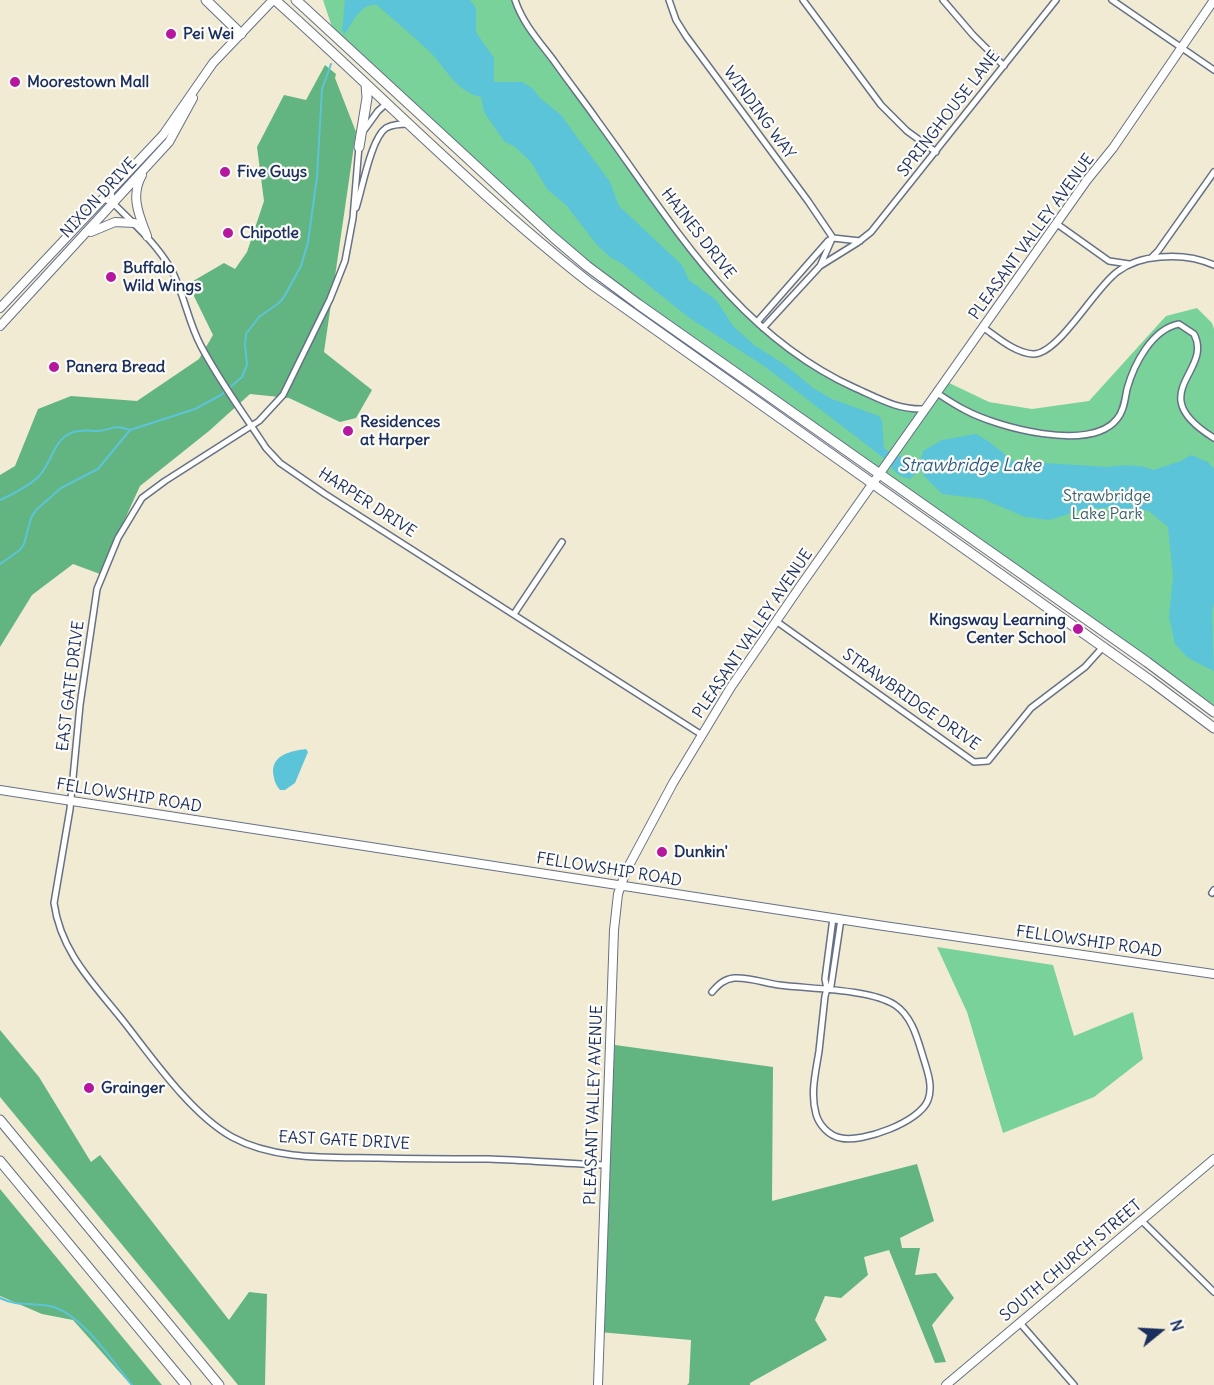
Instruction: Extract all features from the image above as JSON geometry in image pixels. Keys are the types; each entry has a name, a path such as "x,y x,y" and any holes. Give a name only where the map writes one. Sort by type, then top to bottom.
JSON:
{"highway":[{"path":"206,0 241,34"},
{"path":"274,0 546,247 590,283 1214,728"},
{"path":"296,0 587,266 1147,662 1214,712"},
{"path":"359,147 367,98 366,84"},
{"path":"387,103 393,102 401,105 436,129"},
{"path":"0,1120 219,1385"},
{"path":"0,1161 186,1385"}],"main road":[{"name":"SOUTH CHURCH STREET","path":"946,1385 1214,1159"}],"street":[{"name":"NIXON DRIVE","path":"0,308 163,135 202,77 274,0"},
{"name":"HAINES DRIVE","path":"515,0 536,39 597,120 684,243 706,270 757,322 798,356 830,376 891,405 924,410"},
{"name":"WINDING WAY","path":"669,0 676,20 686,36 808,201 832,238"},
{"path":"803,0 881,105 907,130 936,152"},
{"path":"943,0 1004,66"},
{"name":"SPRINGHOUSE LANE","path":"763,327 820,267 860,241 877,226 1056,0"},
{"path":"1112,0 1214,70"},
{"name":"PLEASANT VALLEY AVENUE","path":"598,1385 613,949 616,905 626,871 650,824 702,735 776,621 1087,180 1113,148 1214,0"},
{"name":"NIXON DRIVE","path":"0,326 169,142 202,77"},
{"name":"EAST GATE DRIVE","path":"353,218 359,147 368,123 387,103"},
{"name":"EAST GATE DRIVE","path":"410,124 391,126 379,135 374,145 353,218 345,261 326,307 283,395 267,414 252,426 142,498 118,538 97,589 82,691 70,801 54,903 64,940 85,974 168,1077 192,1104 222,1130 255,1147 309,1156 490,1159 606,1165"},
{"path":"147,236 135,201 136,191 148,165"},
{"path":"1152,257 1214,172"},
{"path":"111,192 113,203"},
{"name":"HARPER DRIVE","path":"104,199 113,203 147,236 171,270 194,332 204,352 266,448 280,463 702,735"},
{"path":"82,237 115,222 134,223"},
{"path":"1057,224 1109,261 1130,265"},
{"path":"757,322 786,291 822,246 832,238 860,241"},
{"name":"SPRINGHOUSE LANE","path":"820,267 832,238"},
{"path":"984,328 1017,349 1033,354 1041,352 1047,350 1060,338 1101,288 1120,270 1130,265 1152,257 1182,256 1214,266"},
{"path":"937,393 964,410 1017,429 1070,435 1100,431 1114,423 1120,416 1135,368 1154,339 1168,326 1179,324 1194,334 1197,345 1195,358 1181,393 1182,410 1189,419 1214,438"},
{"path":"514,614 562,542"},
{"name":"STRAWBRIDGE DRIVE","path":"776,621 974,762 988,761 1031,708 1085,668 1103,647"},
{"name":"FELLOWSHIP ROAD","path":"0,790 1214,974"},
{"path":"712,992 721,982 735,978 827,989 889,1002 907,1016 924,1059 931,1085 928,1101 919,1114 884,1130 850,1139 835,1137 823,1127 816,1112 814,1094 827,989 831,986 837,918"},
{"path":"1142,1221 1214,1292"},
{"path":"1020,1323 1074,1385"}],"green space":[{"name":"Strawbridge Lake Park","path":"323,0 516,0 522,16 684,243 763,328 811,364 903,408 924,409 945,381 989,402 1032,409 1089,401 1166,316 1197,308 1212,323 1214,329 1214,712 587,266 335,36"},
{"path":"325,65 336,74 335,78 356,132 324,352 372,390 356,418 340,422 289,398 250,394 209,431 140,486 100,574 73,564 32,595 0,647 0,475 15,466 38,409 71,396 137,401 199,359 213,335 188,284 224,263 235,269 247,252 264,201 257,147 284,95 306,100"},
{"path":"937,947 1053,965 1074,1036 1133,1012 1143,1059 1094,1097 1003,1133 967,1012"},
{"path":"0,1030 39,1077 91,1162 100,1155 229,1320 249,1292 267,1294 265,1385 238,1385 0,1097"},
{"path":"608,1044 773,1067 772,1201 917,1164 934,1221 900,1238 902,1248 920,1248 915,1275 936,1273 954,1298 932,1325 946,1362 935,1363 889,1250 864,1257 868,1275 841,1298 825,1296 815,1320 827,1340 750,1385 687,1385 689,1383 691,1340 599,1332"},
{"path":"0,1189 162,1385 131,1385 73,1320 42,1314 0,1296"}],"water":[{"name":"Strawbridge Lake","path":"345,0 470,0 476,8 476,32 494,58 494,82 522,82 532,88 540,98 561,115 610,182 619,206 682,265 689,280 716,300 734,327 754,345 784,364 813,388 832,399 879,416 882,421 884,448 895,457 900,456 920,464 923,451 942,440 976,434 1013,461 1108,467 1124,465 1153,470 1181,461 1191,455 1208,462 1214,469 1214,602 1212,613 1214,671 1188,658 1175,644 1169,617 1173,576 1168,527 1149,511 1086,508 1050,520 1025,517 983,499 942,494 924,476 922,470 910,479 901,476 895,472 890,463 764,366 688,317 621,263 610,257 597,245 566,205 547,189 531,162 515,147 504,141 484,112 481,97 458,85 430,52 377,5 371,5 362,10 345,34 342,31"},
{"path":"306,749 308,752 295,783 285,790 280,790 273,772 276,761 284,754"}],"waterway":[{"path":"0,564 20,550 36,510 61,488 98,469 130,430 195,409 221,395 242,377 247,365 246,334 259,317 284,297 301,266 308,242 317,177 322,89 331,64"},
{"path":"0,500 36,479 45,469 59,442 71,433 116,427 130,430"},
{"path":"0,1298 7,1301 54,1307 76,1320 97,1341 132,1385"}],"place":[{"name":"Pei Wei","path":"171,34"},
{"name":"Moorestown Mall","path":"15,82"},
{"name":"Five Guys","path":"225,172"},
{"name":"Chipotle","path":"228,233"},
{"name":"Buffalo Wild Wings","path":"111,277"},
{"name":"Panera Bread","path":"54,367"},
{"name":"Residences at Harper","path":"348,431"},
{"name":"Kingsway Learning Center School","path":"1078,629"},
{"name":"Dunkin'","path":"662,852"},
{"name":"Grainger","path":"89,1088"}]}
